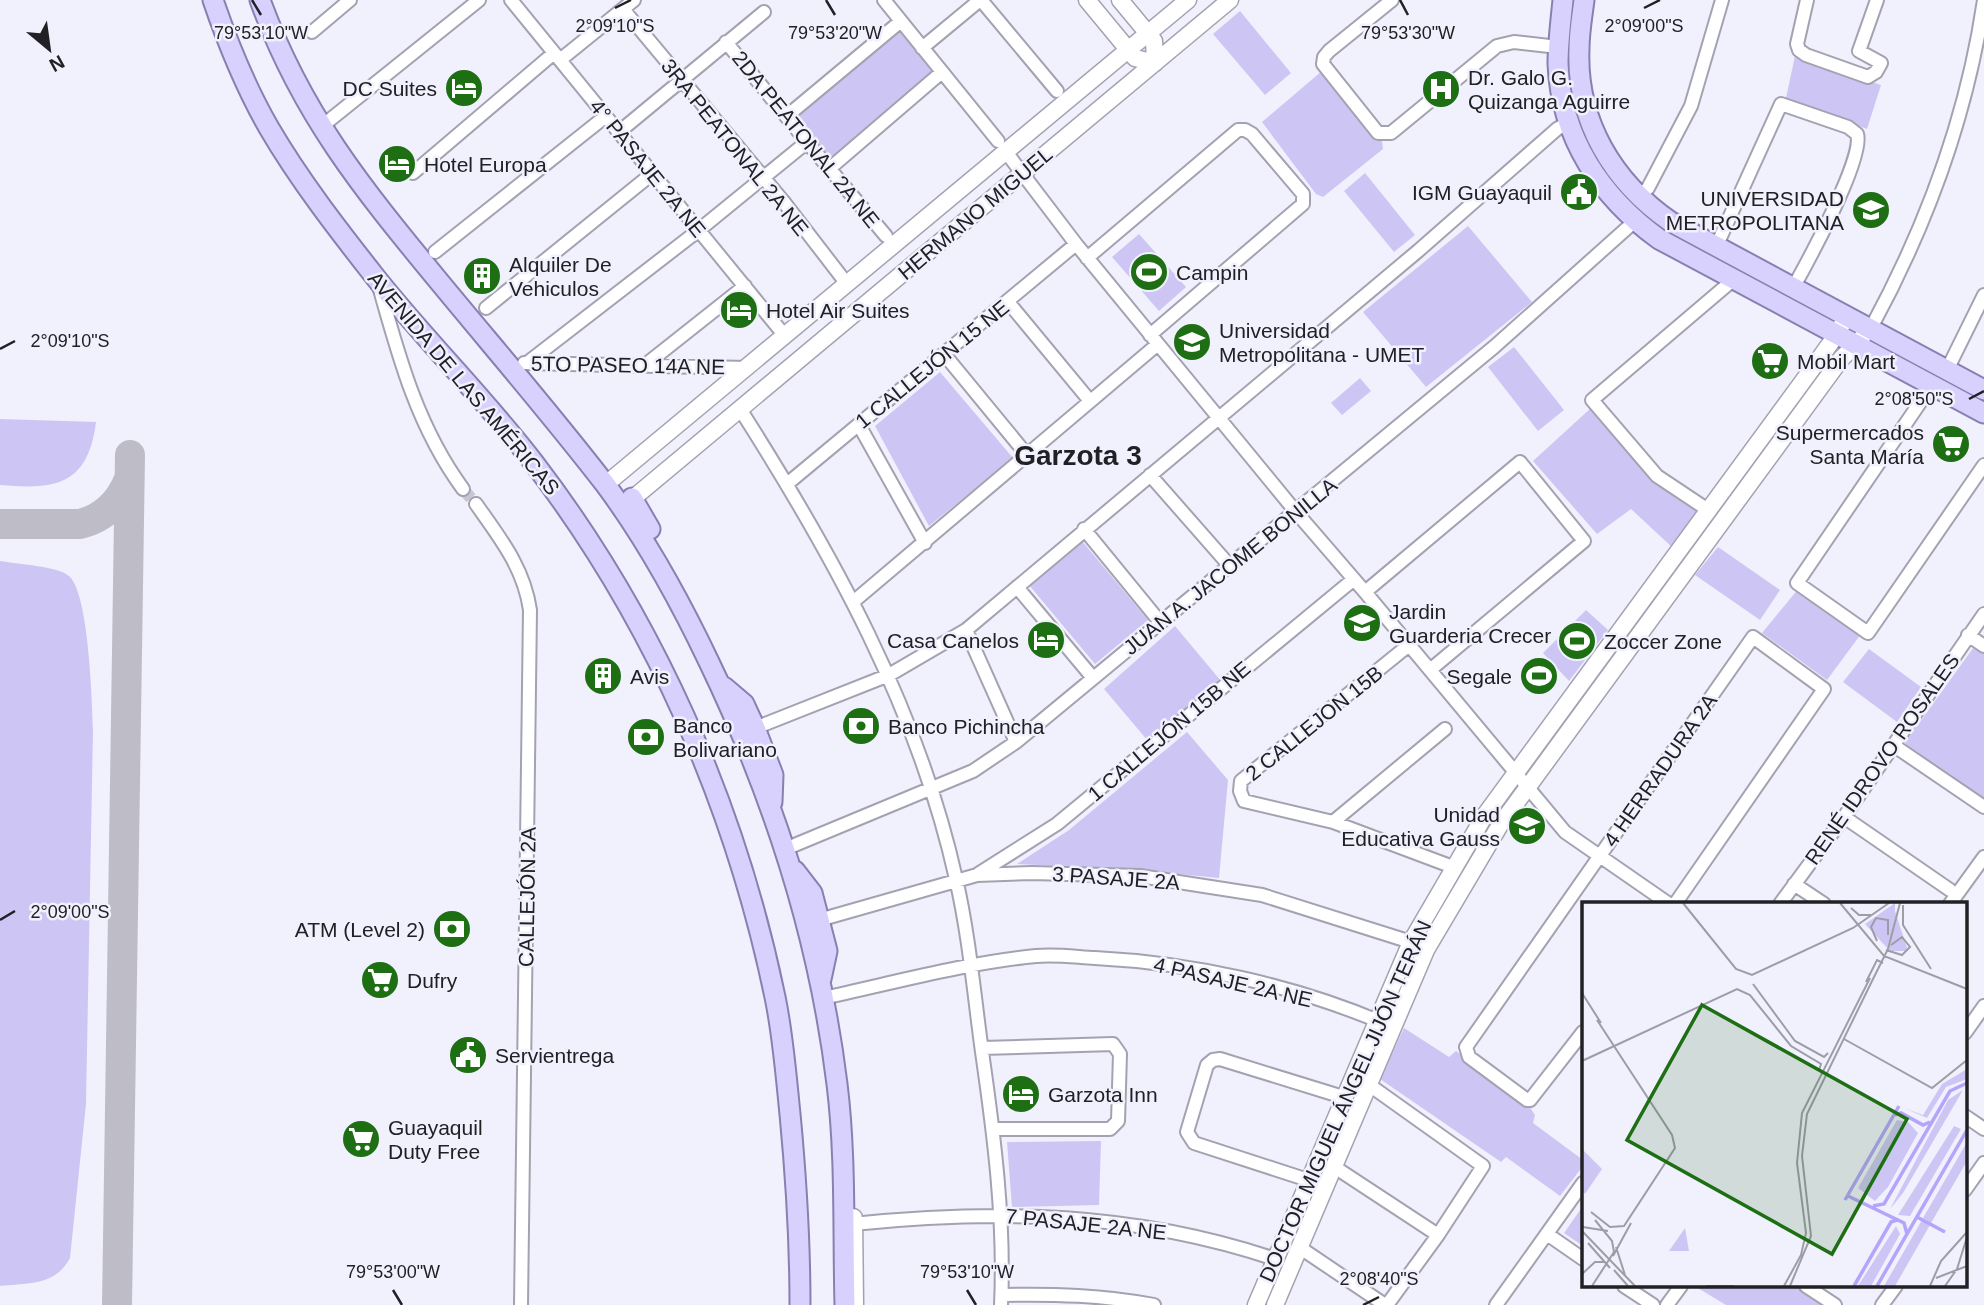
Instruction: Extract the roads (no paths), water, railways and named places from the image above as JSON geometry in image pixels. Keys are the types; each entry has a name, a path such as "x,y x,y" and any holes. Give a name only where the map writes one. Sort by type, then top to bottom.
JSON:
{"main road":[{"name":"AVENIDA DE LAS AMÉRICAS","path":"213,0 247,85 303,180 377,279 536,465 603,563 661,667 719,799 747,882 775,999 783,1046 795,1164 800,1305"},
{"name":"AVENIDA DE LAS AMÉRICAS","path":"260,0 282,54 320,127 376,205 518,365 605,485 627,503 699,617 694,631 720,684"},
{"path":"1563,0 1558,47 1560,83 1569,122 1585,162 1609,196 1659,239 1984,413"},
{"path":"1584,0 1579,48 1583,98 1603,152 1624,182 1639,197 1671,222 1984,390"},
{"path":"720,684 744,704 755,728 773,775 772,810"},
{"path":"720,684 772,810 822,991 838,1087 842,1136 845,1305"},
{"path":"787,857 813,893 827,951 822,991"},
{"path":"790,1116 785,1146 785,1185 791,1305"},
{"path":"842,1136 849,1154 854,1305"}],"street":[{"path":"312,32 350,0"},
{"path":"320,127 479,0"},
{"name":"4° PASAJE 2A NE","path":"511,0 785,336"},
{"path":"413,173 557,57 635,0"},
{"path":"884,0 1002,146 1087,258 1565,832 1666,902"},
{"path":"922,48 981,0 1057,91"},
{"path":"1087,0 1135,58 1155,63 1154,41 1120,0"},
{"name":"HERMANO MIGUEL","path":"605,485 847,284 1002,146 1128,50 1188,0"},
{"name":"HERMANO MIGUEL","path":"627,503 1230,0"},
{"path":"1392,0 1328,51 1323,64 1378,133 1391,133 1497,46 1514,42 1558,47"},
{"path":"1639,197 1648,188 1691,106 1722,0"},
{"path":"1807,0 1797,44 1799,50 1806,55 1868,77 1876,72 1881,63 1859,51 1877,0"},
{"name":"DOCTOR MIGUEL ÁNGEL JIJÓN TERÁN","path":"1275,1305 1426,950 1500,825 1841,359 1871,328 1919,234 1948,155 1976,50 1984,0"},
{"name":"3RA PEATONAL 2A NE","path":"623,9 847,284"},
{"path":"619,132 764,12"},
{"path":"787,116 901,21"},
{"name":"2DA PEATONAL 2A NE","path":"726,42 886,236"},
{"path":"829,169 942,72"},
{"path":"1716,247 1781,104 1848,127 1857,134 1859,140 1844,187 1793,288"},
{"path":"435,252 606,116"},
{"path":"755,728 889,675 966,630 1418,251 1557,129 1569,122"},
{"path":"853,602 1090,401 1303,204 1303,194 1252,134 1238,130 1087,258"},
{"path":"518,365 699,230 807,142"},
{"path":"486,308 653,173"},
{"name":"JUAN A. JACOME BONILLA","path":"787,857 973,771 1016,742 1494,347 1635,221"},
{"name":"1 CALLEJÓN 15 NE","path":"787,484 1076,244"},
{"path":"377,279 413,398 438,451 463,489"},
{"path":"1708,510 1657,476 1592,400 1733,280"},
{"path":"644,366 745,286"},
{"path":"1947,370 1984,295"},
{"path":"1008,302 1090,401"},
{"name":"DOCTOR MIGUEL ÁNGEL JIJÓN TERÁN","path":"1256,1305 1411,942 1453,867 1485,815 1809,373 1847,315"},
{"path":"944,354 1027,456"},
{"name":"5TO PASEO 14A NE","path":"518,365 747,368"},
{"path":"1809,373 1824,383"},
{"path":"1932,385 1797,583 1868,633 1984,465"},
{"path":"740,409 787,484 853,602 889,675 932,789 957,880 994,1129 1002,1300 1064,1294 1126,1299 1154,1305"},
{"path":"859,425 925,543"},
{"path":"1365,592 1520,461 1584,541 1430,670"},
{"path":"1150,475 1229,565"},
{"name":"CALLEJÓN 2A","path":"476,505 508,550 523,578 530,610 521,1305"},
{"path":"1084,529 1160,622"},
{"name":"1 CALLEJÓN 15B NE","path":"977,875 1057,824 1354,579"},
{"path":"1017,587 1093,678"},
{"name":"RENÉ IDROVO ROSALES","path":"1781,902 1844,817 1984,614"},
{"path":"966,630 1016,742"},
{"path":"1968,635 1984,646"},
{"name":"4 HERRADURA 2A","path":"1582,1033 1534,1099 1530,1100 1469,1057 1466,1052 1466,1047 1753,637 1824,689 1676,902"},
{"name":"2 CALLEJON 15B","path":"1409,645 1241,781 1240,791 1244,801 1334,822 1453,867"},
{"path":"1334,822 1445,729"},
{"path":"1893,745 1984,807"},
{"path":"1844,817 1950,890"},
{"path":"1951,902 1984,857"},
{"name":"3 PASAJE 2A","path":"819,920 977,875 1032,873 1140,876 1262,895 1411,942"},
{"path":"1794,884 1821,902"},
{"name":"4 PASAJE 2A NE","path":"822,991 1039,956 1168,964 1276,988 1392,1027"},
{"path":"1966,1033 1984,1006"},
{"path":"982,1048 1113,1044 1120,1054 1118,1121 1110,1129 994,1129"},
{"path":"1308,1180 1194,1143 1187,1132 1208,1065 1213,1060 1220,1059 1343,1097"},
{"path":"1299,1247 1386,1305 1483,1169 1481,1164 1368,1084"},
{"path":"1966,1117 1984,1129"},
{"path":"1966,1189 1984,1163"},
{"path":"1333,1166 1438,1235"},
{"path":"1497,1305 1582,1184"},
{"name":"7 PASAJE 2A NE","path":"853,1224 999,1214 1066,1217 1180,1234 1275,1259"},
{"path":"1547,1234 1582,1258"},
{"path":"1627,1288 1653,1305"},
{"path":"1667,1305 1680,1288"},
{"path":"1809,1288 1835,1305"},
{"path":"1882,1305 1895,1288"}],"tunnel":[{"path":"463,489 476,504"}],"place":[{"name":"DC Suites","path":"464,88"},
{"name":"Dr. Galo G. Quizanga Aguirre","path":"1441,89"},
{"name":"Hotel Europa","path":"397,164"},
{"name":"IGM Guayaquil","path":"1579,192"},
{"name":"UNIVERSIDAD METROPOLITANA","path":"1871,210"},
{"name":"Campin","path":"1149,272"},
{"name":"Alquiler De Vehiculos","path":"482,276"},
{"name":"Hotel Air Suites","path":"739,310"},
{"name":"Universidad Metropolitana - UMET","path":"1192,342"},
{"name":"Mobil Mart","path":"1770,361"},
{"name":"Supermercados Santa María","path":"1951,444"},
{"name":"Jardin Guarderia Crecer","path":"1362,623"},
{"name":"Casa Canelos","path":"1046,640"},
{"name":"Zoccer Zone","path":"1577,641"},
{"name":"Avis","path":"603,676"},
{"name":"Segale","path":"1539,676"},
{"name":"Banco Pichincha","path":"861,726"},
{"name":"Banco Bolivariano","path":"646,737"},
{"name":"Unidad Educativa Gauss","path":"1527,826"},
{"name":"ATM (Level 2)","path":"452,929"},
{"name":"Dufry","path":"380,980"},
{"name":"Servientrega","path":"468,1055"},
{"name":"Garzota Inn","path":"1021,1094"},
{"name":"Guayaquil Duty Free","path":"361,1139"}],"district":[{"name":"Garzota 3","path":"1078,455"}]}
